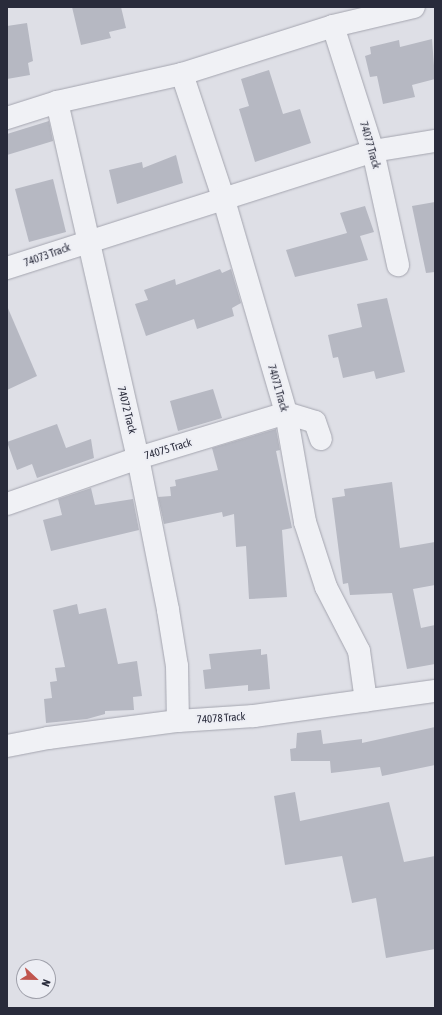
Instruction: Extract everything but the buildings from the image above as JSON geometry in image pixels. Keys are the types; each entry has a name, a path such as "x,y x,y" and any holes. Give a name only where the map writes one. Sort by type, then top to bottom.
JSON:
{"street":[{"path":"7,118 57,102 182,74 333,26 414,7"},
{"name":"74077 Track","path":"333,26 373,152 398,265"},
{"name":"74071 Track","path":"182,74 223,197 286,413 305,522 326,587 359,651 366,702"},
{"name":"74072 Track","path":"57,102 86,240 138,458 177,666 178,721"},
{"name":"74073 Track","path":"7,268 86,240 373,152 435,141"},
{"path":"286,413 315,422 321,439"},
{"name":"74075 Track","path":"7,504 138,458 286,413"},
{"name":"74078 Track","path":"7,746 178,721 366,702 435,691"}]}
